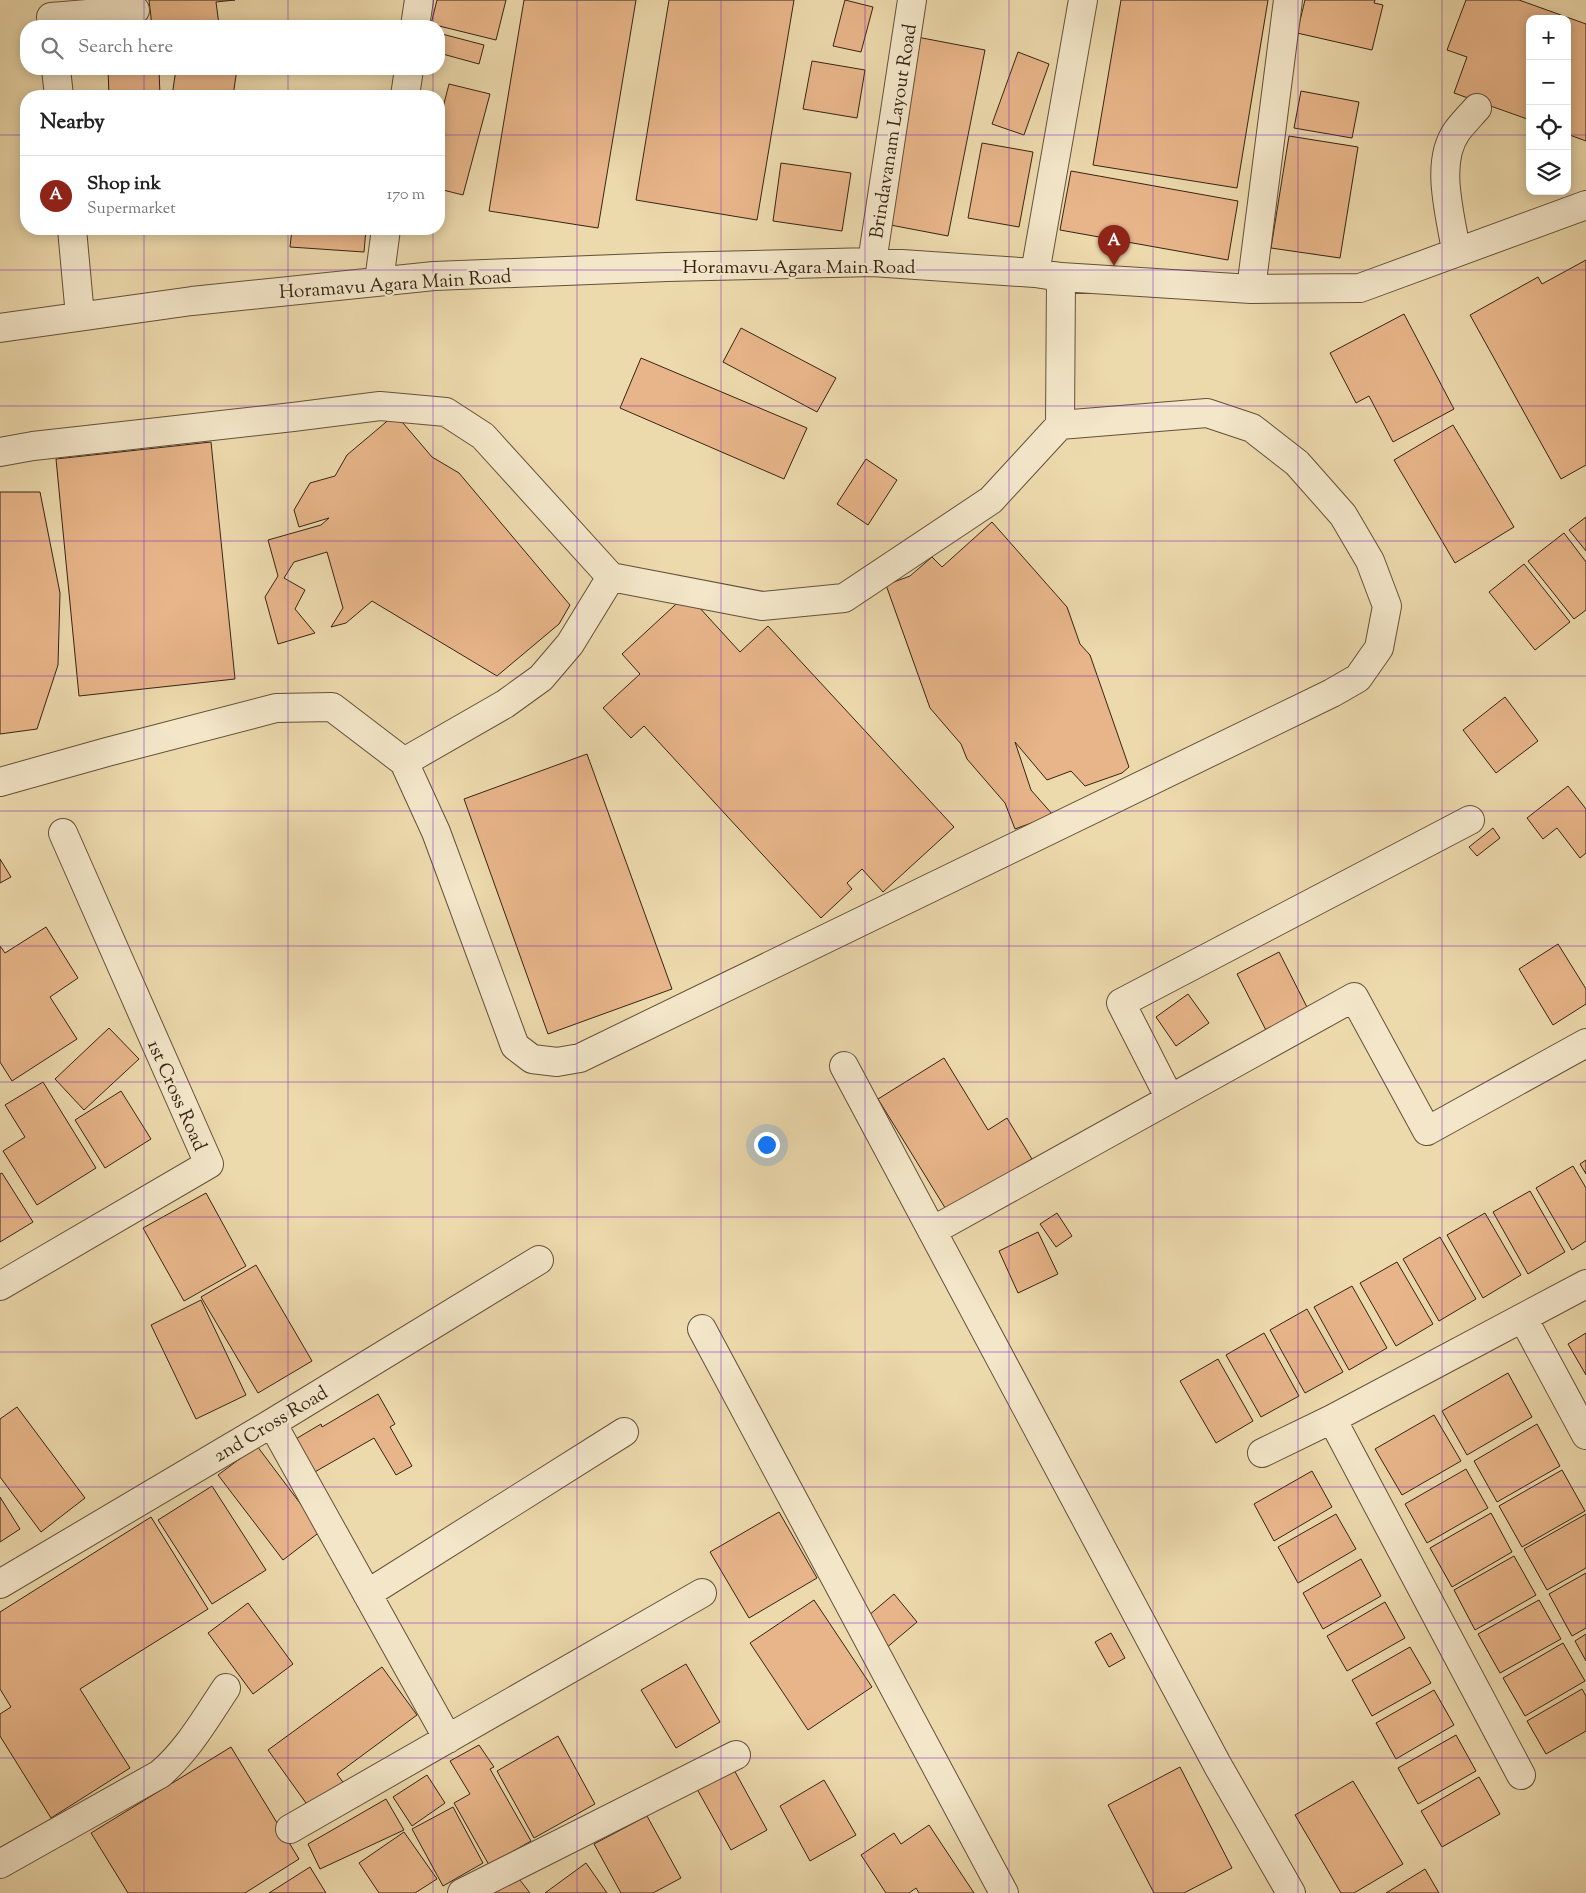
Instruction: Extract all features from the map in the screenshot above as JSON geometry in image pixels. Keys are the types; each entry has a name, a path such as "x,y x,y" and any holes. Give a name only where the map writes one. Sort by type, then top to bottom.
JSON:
{"street":[{"path":"416,20 419,0"},
{"name":"Brindavanam Layout Road","path":"872,262 912,0"},
{"path":"1035,273 1083,0"},
{"path":"1251,290 1288,0"},
{"path":"50,14 135,10"},
{"path":"57,75 58,90"},
{"path":"406,90 408,75"},
{"path":"1456,252 1444,176 1448,152 1456,132 1477,108"},
{"name":"Horamavu Agara Main Road","path":"0,328 192,301 379,282 472,275 667,267 872,262 1251,290 1360,288 1586,204"},
{"path":"73,235 80,316"},
{"path":"379,282 385,235"},
{"path":"0,452 32,446 380,406 446,412 483,436 611,576 762,606 844,598 991,500 1060,425 1061,277"},
{"path":"0,782 276,708 332,707 404,762 436,832 514,1046 532,1059 557,1062 580,1058 1324,698 1358,678 1379,648 1387,606 1370,561 1343,515 1297,463 1252,428 1207,413 1060,425"},
{"path":"404,762 505,704 541,678 570,644 611,576"},
{"path":"1170,1099 1121,1003 1470,820"},
{"name":"1st Cross Road","path":"0,1286 208,1164 62,833"},
{"path":"932,1230 1354,998 1427,1130 1586,1043"},
{"path":"844,1066 1214,1757 1291,1893"},
{"name":"2nd Cross Road","path":"0,1584 272,1423 539,1260"},
{"path":"1262,1452 1332,1419 1586,1284"},
{"path":"1523,1318 1586,1435"},
{"path":"702,1329 1004,1893"},
{"path":"1332,1419 1521,1775"},
{"path":"272,1423 448,1738"},
{"path":"367,1594 624,1432"},
{"path":"290,1830 702,1593"},
{"path":"0,1864 160,1774 176,1761 191,1742 226,1688"},
{"path":"462,1893 736,1755"}],"building":[{"path":"149,0 235,0 216,2 218,20 151,20"},
{"path":"437,0 506,0 496,40 445,27 445,20 432,20"},
{"path":"524,0 636,0 598,228 489,211"},
{"path":"669,0 794,0 757,220 636,200"},
{"path":"845,0 873,7 861,52 833,46"},
{"path":"1121,0 1268,0 1237,188 1093,165"},
{"path":"1305,0 1375,0 1374,3 1383,5 1372,50 1297,33"},
{"path":"1466,0 1519,0 1561,15 1526,15 1526,119 1454,93 1467,57 1447,50"},
{"path":"1571,19 1586,24 1586,141 1571,135"},
{"path":"445,35 484,45 479,64 445,55"},
{"path":"917,37 985,50 948,236 880,223"},
{"path":"1018,52 1049,64 1024,135 992,124"},
{"path":"812,61 865,70 857,118 803,109"},
{"path":"108,75 159,75 160,90 109,90"},
{"path":"175,75 236,75 234,90 173,90"},
{"path":"449,84 490,94 463,195 445,190 445,100"},
{"path":"1301,91 1359,102 1352,138 1294,128"},
{"path":"1289,136 1358,147 1340,258 1271,248"},
{"path":"982,143 1033,152 1019,227 968,218"},
{"path":"781,163 851,173 842,231 773,221"},
{"path":"1071,171 1238,201 1228,260 1060,230"},
{"path":"291,235 365,235 364,252 290,247"},
{"path":"1586,260 1586,465 1561,479 1470,315 1538,277 1542,284"},
{"path":"1404,314 1454,409 1393,442 1369,396 1356,403 1330,353"},
{"path":"741,328 836,378 817,412 723,362"},
{"path":"641,358 807,428 784,479 620,408"},
{"path":"392,417 403,423 432,457 459,473 570,605 559,624 497,676 372,601 346,623 331,627 343,608 327,552 294,562 284,578 305,590 295,609 315,633 278,644 265,597 278,576 268,540 321,525 329,518 299,527 294,510 310,483 335,476 347,455"},
{"path":"1453,425 1514,527 1455,563 1394,460"},
{"path":"211,442 235,679 79,696 56,459"},
{"path":"866,459 897,480 868,525 837,504"},
{"path":"0,492 40,492 60,593 58,665 37,729 0,734"},
{"path":"1586,517 1586,551 1569,530"},
{"path":"992,522 1067,607 1080,644 1090,655 1129,767 1122,773 1085,786 1071,771 1047,780 1015,742 1031,790 1053,815 1015,829 1005,803 967,759 961,744 930,708 886,585 910,576 932,557 942,567"},
{"path":"1564,533 1586,562 1586,610 1574,619 1528,561"},
{"path":"1524,564 1570,622 1535,650 1489,592"},
{"path":"687,594 740,652 768,626 954,827 883,892 862,869 847,883 852,889 821,918 644,726 631,738 603,708 640,674 622,654"},
{"path":"1505,697 1538,741 1496,773 1463,730"},
{"path":"587,754 672,989 548,1034 464,799"},
{"path":"1568,786 1586,809 1586,853 1580,858 1557,828 1543,839 1527,818"},
{"path":"1493,828 1500,838 1477,856 1469,847"},
{"path":"0,859 11,877 0,883"},
{"path":"46,927 78,978 50,997 77,1039 12,1081 0,1062 0,946 5,953"},
{"path":"1558,944 1586,989 1586,1004 1553,1025 1519,969"},
{"path":"1279,952 1311,1015 1269,1036 1237,974"},
{"path":"1188,994 1209,1023 1176,1046 1156,1017"},
{"path":"109,1028 139,1059 84,1110 55,1079"},
{"path":"944,1058 988,1130 1007,1118 1032,1159 947,1211 878,1099"},
{"path":"43,1082 96,1168 37,1205 3,1151 25,1137 5,1105"},
{"path":"121,1091 151,1139 105,1168 75,1120"},
{"path":"1586,1160 1586,1174 1580,1164"},
{"path":"1573,1166 1586,1188 1586,1241 1572,1250 1536,1188"},
{"path":"2,1173 33,1222 0,1242 0,1174"},
{"path":"1530,1191 1565,1252 1528,1274 1493,1212"},
{"path":"206,1193 246,1266 184,1301 143,1228"},
{"path":"1057,1213 1072,1236 1056,1247 1040,1224"},
{"path":"1485,1213 1521,1275 1483,1298 1447,1235"},
{"path":"1038,1232 1058,1274 1018,1293 999,1251"},
{"path":"1440,1237 1476,1299 1439,1321 1403,1259"},
{"path":"1397,1262 1433,1324 1396,1346 1360,1283"},
{"path":"256,1265 312,1361 258,1393 201,1297"},
{"path":"1352,1286 1387,1348 1349,1370 1314,1307"},
{"path":"201,1300 246,1395 196,1419 151,1325"},
{"path":"1307,1309 1343,1372 1305,1393 1270,1330"},
{"path":"1264,1333 1299,1396 1261,1417 1226,1355"},
{"path":"1586,1333 1586,1375 1568,1344"},
{"path":"1218,1359 1253,1421 1216,1443 1180,1381"},
{"path":"1508,1373 1532,1417 1467,1455 1442,1411"},
{"path":"378,1394 395,1424 390,1427 412,1466 396,1475 374,1438 313,1473 294,1440 321,1424 322,1427"},
{"path":"17,1407 85,1498 41,1532 0,1477 0,1419"},
{"path":"1434,1415 1461,1461 1402,1495 1375,1449"},
{"path":"1537,1424 1560,1466 1497,1502 1474,1461"},
{"path":"257,1446 321,1531 283,1560 218,1475"},
{"path":"1466,1469 1488,1508 1427,1543 1405,1504"},
{"path":"1562,1470 1585,1511 1522,1547 1499,1506"},
{"path":"1312,1471 1332,1507 1274,1541 1254,1504"},
{"path":"212,1486 266,1570 212,1604 158,1520"},
{"path":"0,1497 20,1529 0,1542"},
{"path":"779,1512 817,1578 749,1618 710,1552"},
{"path":"1491,1513 1512,1552 1452,1587 1430,1548"},
{"path":"1336,1514 1356,1549 1298,1583 1278,1547"},
{"path":"1586,1514 1586,1568 1547,1590 1524,1549"},
{"path":"151,1517 208,1609 80,1689 130,1768 51,1818 0,1736 0,1714 11,1707 0,1689 0,1612"},
{"path":"1514,1556 1536,1595 1475,1630 1454,1590"},
{"path":"1361,1559 1381,1596 1323,1629 1303,1593"},
{"path":"1586,1573 1586,1628 1572,1636 1549,1594"},
{"path":"894,1594 917,1622 885,1649 862,1621"},
{"path":"814,1600 872,1687 808,1730 750,1643"},
{"path":"1539,1600 1561,1639 1500,1673 1478,1634"},
{"path":"1385,1602 1405,1638 1347,1671 1327,1636"},
{"path":"248,1603 293,1664 253,1694 208,1633"},
{"path":"1111,1633 1125,1658 1109,1667 1095,1642"},
{"path":"1586,1634 1586,1661 1575,1641"},
{"path":"1563,1643 1585,1681 1525,1716 1503,1678"},
{"path":"1410,1647 1431,1683 1372,1716 1352,1680"},
{"path":"686,1664 720,1722 676,1748 641,1690"},
{"path":"382,1667 417,1715 337,1774 345,1785 311,1810 268,1750"},
{"path":"1582,1689 1586,1696 1586,1731 1546,1754 1527,1721"},
{"path":"1434,1690 1454,1725 1396,1759 1376,1723"},
{"path":"1456,1735 1476,1771 1418,1804 1398,1768"},
{"path":"558,1736 595,1804 534,1838 497,1771"},
{"path":"479,1745 494,1767 490,1769 531,1841 489,1865 454,1803 470,1794 450,1761"},
{"path":"231,1747 299,1859 245,1893 128,1893 91,1833"},
{"path":"1180,1767 1232,1868 1184,1893 1154,1893 1108,1805"},
{"path":"733,1768 767,1830 731,1850 697,1789"},
{"path":"427,1775 445,1803 412,1826 393,1797"},
{"path":"1479,1777 1500,1814 1442,1847 1421,1811"},
{"path":"824,1780 856,1835 810,1861 780,1806"},
{"path":"1353,1781 1403,1864 1354,1893 1341,1893 1295,1815"},
{"path":"386,1799 404,1830 320,1869 308,1844"},
{"path":"453,1807 483,1863 443,1886 412,1829"},
{"path":"647,1816 681,1878 653,1893 621,1893 594,1844"},
{"path":"929,1825 974,1893 919,1893 916,1888 909,1893 886,1893 861,1855 894,1833 901,1844"},
{"path":"404,1832 437,1879 415,1893 379,1893 359,1863"},
{"path":"586,1863 607,1893 545,1893"},
{"path":"310,1867 326,1893 269,1893"},
{"path":"1425,1869 1439,1893 1386,1893"},
{"path":"516,1875 530,1893 491,1893"}],"place":[{"name":"Shop ink","path":"1114,266"}]}
